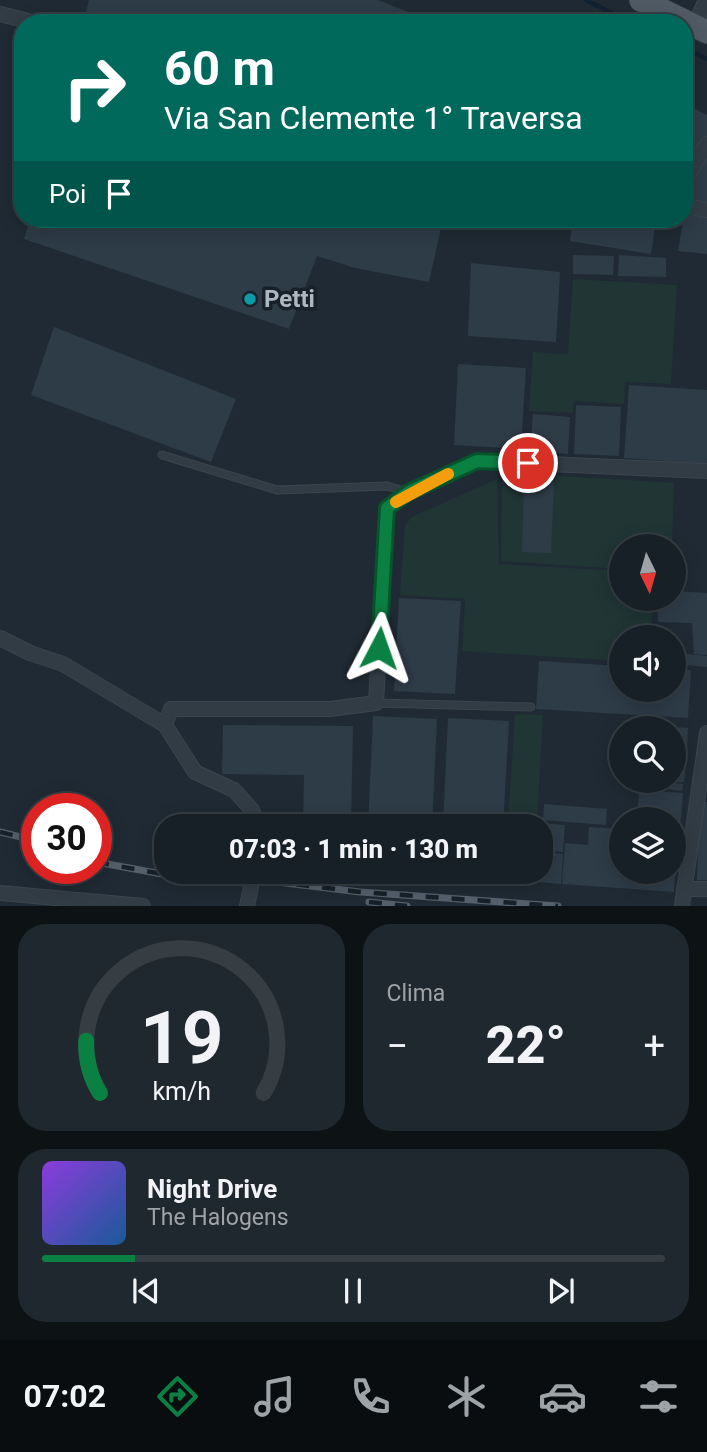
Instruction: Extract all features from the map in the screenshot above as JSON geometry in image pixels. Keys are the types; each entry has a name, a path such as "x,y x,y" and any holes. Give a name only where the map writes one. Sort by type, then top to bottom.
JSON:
{"main road":[{"path":"641,0 670,14"}],"street":[{"path":"701,29 706,0"},
{"path":"693,167 707,144"},
{"path":"165,725 172,709 330,709 376,703 387,508 409,492 477,461 707,471"},
{"path":"0,638 30,653 63,664 165,725 195,772 234,790 253,814"},
{"path":"682,906 707,733"},
{"path":"247,906 252,884"},
{"path":"684,889 707,889"},
{"path":"0,893 143,906"}],"lane":[{"path":"162,455 276,490 387,486 409,492"},
{"path":"376,703 531,707"}],"green space":[{"path":"573,279 677,285 671,384 625,382 624,404 574,401 573,413 529,411 533,352 568,354"},
{"path":"502,472 674,483 672,534 609,534 609,568 501,561"},
{"path":"497,479 499,564 609,570 609,611 652,611 651,625 609,625 609,660 462,651 465,599 400,595 405,525 412,517"},
{"path":"515,714 543,715 538,814 509,814"}],"building":[{"path":"89,0 378,0 413,14 85,14"},
{"path":"693,108 707,115 707,137 696,158 693,156"},
{"path":"707,151 707,206 693,204 693,174"},
{"path":"693,216 707,217 707,254 678,251 682,228 693,228"},
{"name":"Petti","path":"27,228 441,228 429,282 355,268 317,256 289,329 24,239"},
{"path":"572,228 655,228 651,254 570,241"},
{"path":"573,255 614,256 613,275 573,274"},
{"path":"619,255 666,258 666,277 618,276"},
{"path":"471,263 560,272 556,342 468,336"},
{"path":"54,327 236,399 211,462 31,395"},
{"path":"458,364 526,368 521,449 454,445"},
{"path":"629,385 707,390 707,464 624,458"},
{"path":"576,405 621,407 619,456 574,454"},
{"path":"533,414 570,417 568,454 530,451"},
{"path":"524,481 554,482 551,553 522,552"},
{"path":"686,592 707,593 707,655 694,654 692,623 658,622 658,611 686,611"},
{"path":"399,598 461,601 455,694 394,691"},
{"path":"686,654 707,656 707,667 686,665"},
{"path":"539,661 609,665 609,702 686,702 686,670 691,670 688,718 536,709"},
{"path":"373,716 437,719 433,814 369,814"},
{"path":"448,718 509,721 504,814 444,814"},
{"path":"223,725 353,726 351,814 303,814 304,775 222,774"},
{"path":"686,728 688,728 686,751"},
{"path":"639,793 683,793 682,807 638,807"},
{"path":"699,802 707,802 707,880 697,880"},
{"path":"544,804 607,809 606,825 553,821 553,814 543,814"},
{"path":"553,824 565,825 563,852 553,851"},
{"path":"589,827 609,828 609,884 674,884 674,892 562,884 565,843 588,845"},
{"path":"553,853 563,854 561,884 553,883"}],"waterway":[{"path":"586,0 614,14"},
{"path":"693,52 707,59"}],"railway":[{"path":"0,832 21,837"},
{"path":"112,865 154,873"},
{"path":"293,884 360,892 558,906"},
{"path":"369,902 407,906"}],"slow traffic":[{"path":"396,502 409,492 448,474"}],"place":[{"name":"Petti","path":"250,299"}],"route":[{"path":"379,648 387,508 409,492 477,461 528,463"}]}
